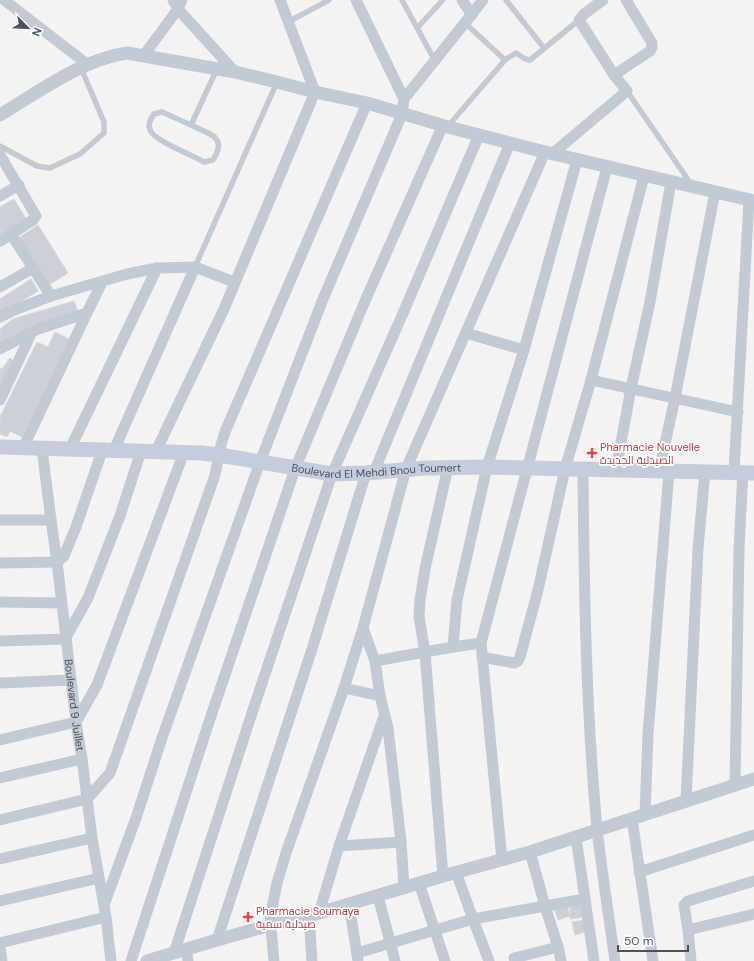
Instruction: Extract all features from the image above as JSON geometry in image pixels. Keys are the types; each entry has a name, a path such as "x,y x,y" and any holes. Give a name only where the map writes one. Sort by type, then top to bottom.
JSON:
{"main road":[{"name":"Boulevard El Mehdi Bnou Toumert","path":"0,447 184,452 219,455 332,474 370,473 448,467 744,472"}],"street":[{"path":"4,0 84,66"},
{"path":"156,451 224,309 234,282 315,92 280,0"},
{"path":"356,0 404,99"},
{"path":"462,0 469,19"},
{"path":"104,906 260,462 323,299 402,114 404,99 483,0"},
{"path":"274,961 270,925 274,898 286,853 344,688 363,628 406,470 466,333 548,153 627,90 614,75 579,20 584,14 603,0"},
{"path":"614,75 650,50 652,47 652,43 626,0"},
{"path":"144,55 177,3 235,72"},
{"path":"0,115 84,66 113,55 127,53 235,72 367,103 445,126 548,153 752,201 738,412 744,472 739,548 735,785"},
{"path":"0,820 87,799 110,773 115,763 215,475 221,445 231,418 367,103"},
{"path":"131,961 211,716 295,468 365,301 445,126"},
{"path":"183,954 252,713 332,474 404,311 479,135"},
{"path":"217,940 370,473 510,143"},
{"path":"0,155 36,216 34,220 0,241"},
{"path":"453,647 457,600 487,467 524,350 576,160"},
{"path":"502,860 481,643 607,167"},
{"path":"482,657 514,663 518,661 520,657 538,590 565,469 591,380 644,176"},
{"path":"616,470 630,388 650,302 671,182"},
{"path":"0,196 19,185"},
{"path":"645,815 649,719 664,471 675,398 715,192"},
{"path":"11,234 51,296"},
{"path":"0,317 51,296 127,274 157,268 195,267 234,282"},
{"path":"0,563 57,562 64,556 108,450 195,267"},
{"path":"0,287 33,268"},
{"path":"70,449 157,268"},
{"path":"23,448 102,282"},
{"path":"0,349 32,332 87,313"},
{"path":"0,400 32,332"},
{"path":"466,333 524,350"},
{"path":"591,380 738,412"},
{"name":"Boulevard 9 Juillet","path":"42,449 76,722 92,838 106,917 111,961"},
{"path":"0,641 66,639 93,585 120,516 141,451"},
{"path":"0,740 76,722 97,685 184,452"},
{"path":"443,876 425,653 419,616 425,569 448,467"},
{"path":"582,470 585,628 598,830 615,961"},
{"path":"686,801 698,548 705,472"},
{"path":"0,520 51,520"},
{"path":"0,602 62,603"},
{"path":"363,628 375,662 380,696 388,728 401,842 404,887"},
{"path":"375,662 481,643"},
{"path":"0,683 71,680"},
{"path":"344,688 380,696"},
{"path":"312,961 314,915 385,715"},
{"path":"0,778 82,759"},
{"path":"147,961 183,954 217,940 270,925 314,915 404,887 530,852 754,779"},
{"path":"632,819 653,961"},
{"path":"639,872 754,835"},
{"path":"576,837 594,961"},
{"path":"0,859 92,838"},
{"path":"339,846 401,842"},
{"path":"530,852 558,946 561,961"},
{"path":"456,872 489,961"},
{"path":"0,901 99,878"},
{"path":"691,961 684,907 685,902 754,881"},
{"path":"419,883 445,961"},
{"path":"378,896 392,944 395,961"},
{"path":"349,904 357,957 392,944 473,919 585,899"},
{"path":"688,930 754,914"},
{"path":"0,943 106,917"},
{"path":"514,958 558,946"},
{"path":"0,948 2,961"}],"lane":[{"path":"288,22 329,0"},
{"path":"402,0 435,61"},
{"path":"417,28 443,0"},
{"path":"510,1 544,48"},
{"path":"469,19 505,60"},
{"path":"445,126 505,60 516,53 525,59 530,60 579,20"},
{"path":"0,146 37,166 50,168 80,154 104,133 104,122 84,66"},
{"path":"191,125 217,69"},
{"path":"195,267 277,82"},
{"path":"627,90 693,187"},
{"path":"162,112 191,125 217,139 220,144 217,154 213,160 204,162 158,138 150,131 149,122 154,114 162,112"}],"building":[{"path":"14,199 28,222 0,239 0,207"},
{"path":"38,225 68,273 47,286 17,239"},
{"path":"31,279 38,291 0,314 0,299"},
{"path":"74,301 79,315 0,345 0,329 13,319"},
{"path":"55,332 69,339 22,437 10,431 7,437 0,434 0,417 37,342 48,347"},
{"path":"10,358 15,362 0,391 0,368 2,369"},
{"path":"582,902 585,917 570,919 570,905"},
{"path":"567,905 570,916 558,920 554,908"},
{"path":"585,920 587,931 575,935 572,922"}],"place":[{"name":"Pharmacie Nouvelle الصيدلية الجديدة","path":"592,453"},
{"name":"Pharmacie Soumaya صيدلية سمية","path":"248,917"}]}
